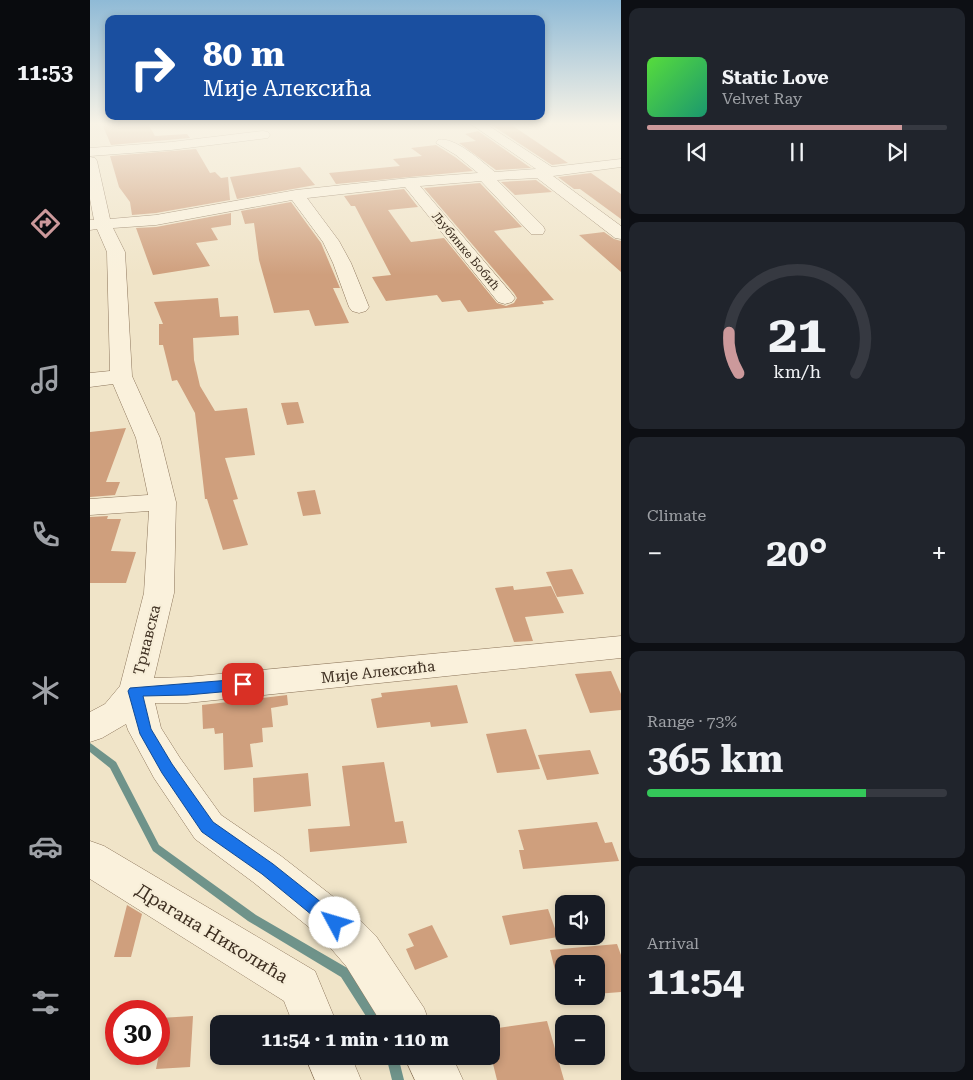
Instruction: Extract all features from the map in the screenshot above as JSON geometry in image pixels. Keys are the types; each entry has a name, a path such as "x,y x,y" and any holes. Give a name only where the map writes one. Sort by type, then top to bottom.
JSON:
{"street":[{"name":"Трнавска","path":"91,174 96,224 116,252 121,376 148,438 163,502 159,593 135,691 144,730 167,768 208,827 267,869 335,923 361,951 402,1015"},
{"path":"96,224 129,223 198,214 296,195 409,182 499,174"},
{"path":"548,174 620,234"},
{"path":"487,175 537,230"},
{"name":"Љубинке Бобић","path":"409,182 505,298"},
{"path":"296,195 331,241 342,263 359,307"},
{"path":"90,380 121,376"},
{"path":"90,507 163,502"},
{"name":"Мије Алексића","path":"135,691 196,689 620,647"},
{"path":"97,725 117,712 135,691"},
{"name":"Драгана Николића","path":"90,858 300,986 311,1015"},
{"path":"332,1065 338,1080"},
{"path":"432,1065 440,1080"}],"building":[{"path":"115,174 217,174 221,178 228,177 230,200 156,213 132,215 130,202 119,187"},
{"path":"248,174 306,174 315,185 237,199 230,177"},
{"path":"330,174 437,174 336,184"},
{"path":"593,174 621,194 621,219 580,189 574,189 558,177"},
{"path":"536,180 552,192 515,195 501,182"},
{"path":"480,183 522,227 494,231 554,300 542,301 544,304 468,312 460,300 442,302 437,295 386,301 372,277 391,275 355,206 351,206 344,196 404,189 418,207 388,210 411,242 444,238 497,303 506,306 514,303 517,298 514,293 424,188"},
{"path":"291,202 321,243 340,288 333,288 349,323 315,326 309,310 274,313 259,260 254,223 245,224 241,211"},
{"path":"231,213 231,225 211,228 218,240 196,243 210,266 153,275 136,228 156,227"},
{"path":"604,232 614,239 621,241 621,272 579,235"},
{"path":"218,298 220,317 238,316 239,335 193,338 194,360 200,386 215,411 247,408 255,455 225,458 238,499 233,500 248,545 223,550 207,499 205,499 195,413 177,380 172,381 163,345 159,345 159,324 163,324 154,302"},
{"path":"298,402 304,423 287,425 281,403"},
{"path":"126,428 106,482 120,482 115,495 90,497 90,432"},
{"path":"315,490 321,514 303,516 297,492"},
{"path":"108,516 107,519 121,519 111,551 136,552 126,583 90,583 90,517"},
{"path":"572,569 584,594 557,597 546,572"},
{"path":"513,586 514,590 551,586 564,613 525,617 533,641 514,642 495,588"},
{"path":"611,671 621,694 621,710 590,713 575,674"},
{"path":"457,685 468,723 431,727 430,722 377,728 371,699 382,697 381,693"},
{"path":"287,695 288,705 271,708 273,727 262,728 263,742 250,744 253,767 224,770 223,733 215,734 214,728 203,729 202,705"},
{"path":"526,729 540,769 497,773 486,734"},
{"path":"590,750 599,774 547,780 538,755"},
{"path":"384,762 395,822 403,821 407,843 310,852 308,829 350,826 342,766"},
{"path":"308,773 311,806 254,812 253,778"},
{"path":"597,822 605,843 612,842 619,861 523,869 519,850 524,850 518,830"},
{"path":"127,905 142,914 131,957 114,957"},
{"path":"548,909 555,929 555,938 510,945 502,916"},
{"path":"432,925 448,957 415,970 406,949 414,946 408,934"},
{"path":"617,944 621,955 621,992 605,993 605,955 555,955 555,970 550,950"},
{"path":"193,1016 190,1067 156,1069 157,1065 170,1065 170,1017"},
{"path":"547,1021 555,1049 555,1065 560,1065 564,1080 497,1080 493,1065 500,1065 500,1028"}],"waterway":[{"path":"90,747 113,765 156,848 252,918 345,973 372,1015"},
{"path":"394,1065 398,1080"}],"route":[{"path":"243,684 187,690 135,691 144,730 167,768 208,827 267,869 335,923"}]}
